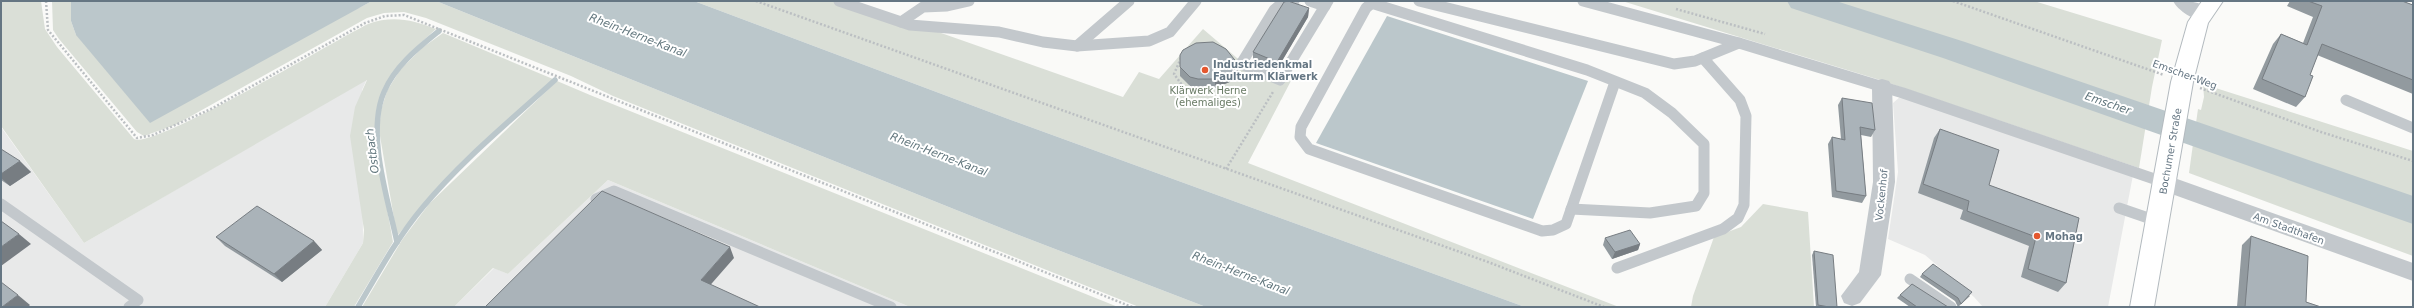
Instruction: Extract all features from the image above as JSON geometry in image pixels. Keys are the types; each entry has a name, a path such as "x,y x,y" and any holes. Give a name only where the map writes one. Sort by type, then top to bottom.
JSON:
{"main road":[{"name":"Bochumer Straße","path":"2142,307 2157,221 2166,183 2180,92 2194,33 2208,8"}],"street":[{"path":"2182,1 2208,8"},
{"name":"Vockenhof","path":"1852,296 1870,275 1884,182 1882,86"},
{"name":"Am Stadthafen","path":"2166,183 2413,272"}],"lane":[{"path":"839,1 910,24 999,32 1043,42 1077,46 1149,42 1170,32 1196,1"},
{"path":"901,22 923,7 947,6 969,1"},
{"path":"1077,46 1129,1"},
{"path":"1294,1 1280,5 1274,10 1241,64 1244,67 1280,80 1326,3 1310,1"},
{"path":"1419,1 1674,64 1694,62 1739,43"},
{"path":"1583,1 1739,43 1882,86 2166,183"},
{"path":"1571,209 1652,213 1683,211 1696,206 1704,193 1704,144 1672,113 1645,93 1587,70 1372,2 1366,8 1301,127 1300,137 1309,149 1542,230 1553,230 1566,224 1571,209 1615,82"},
{"path":"1617,268 1723,229 1738,218 1744,205 1746,116 1740,100 1703,58"},
{"path":"2346,100 2413,128"},
{"path":"590,205 596,199 614,191 891,307"},
{"path":"1,204 138,300 129,307"},
{"path":"2119,208 2157,221"},
{"path":"1910,279 1951,307"}],"path":[{"path":"46,1 48,30 137,138 152,136 189,120 365,23 385,16 404,15 1132,307"},
{"path":"756,1 1488,262 1604,307"},
{"name":"Emscher-Weg","path":"1953,1 2180,92 2321,132 2413,161"},
{"path":"1184,54 1178,60 1174,74 1178,80 1193,91 1199,81"},
{"path":"1226,169 1280,80"}],"shaded area":[{"path":"367,79 362,90 363,243 325,307 1,307 1,127 84,243"},
{"path":"1901,96 2133,175 2108,307 1983,307 1974,297 1925,255 1888,239 1898,172 1893,103"},
{"path":"608,180 910,307 454,307 494,268 508,274"}],"green space":[{"path":"1,1 41,1 45,29 57,47 134,139 148,138 174,128 246,91 368,24 377,21 394,19 411,21 436,29 410,53 395,71 382,92 378,104 376,117 377,152 393,242 354,307 325,307 363,243 364,230 350,136 355,107 367,80 84,243 1,126"},
{"path":"52,1 71,1 71,21 76,35 359,8 372,1 436,1 1016,234 1206,307 1139,307 613,96 571,76 426,18 404,12 384,13 367,18 175,125 144,136 137,132 59,39 53,30"},
{"name":"Klärwerk Herne (ehemaliges)","path":"694,1 850,1 1123,97 1139,72 1159,79 1203,29 1237,58 1293,77 1248,163 1619,307 1525,307 1011,120"},
{"path":"1622,1 2034,1 2162,40 2152,87 2139,168 1880,80"},
{"path":"443,33 553,79 452,172 397,236 379,130 381,110 387,91 400,70 422,48"},
{"path":"557,81 1118,307 910,307 608,180 508,274 493,268 454,307 362,307 402,240 429,204"},
{"path":"2203,84 2413,151 2413,199 2196,123 2198,109 2201,110 2204,97"},
{"path":"2193,144 2413,220 2413,256 2189,173"},
{"path":"1763,204 1808,212 1814,307 1691,307 1693,296 1714,237 1741,227"}],"water":[{"path":"71,1 372,1 150,123 76,35 71,21"},
{"name":"Rhein-Herne-Kanal","path":"436,1 694,1 1011,120 1525,307 1206,307 1016,234"},
{"path":"1387,16 1588,81 1533,219 1316,143"}],"building":[{"path":"1288,1 1309,8 1277,62 1253,52 1284,2"},
{"path":"2308,1 2402,1 2413,5 2413,80 2322,44 2310,75 2313,76 2305,97 2262,79 2281,34 2307,45 2322,6"},
{"name":"Industriedenkmal Faulturm Klärwerk","path":"1213,42 1226,49 1238,64 1233,72 1215,79 1198,79 1190,77 1180,67 1180,55 1183,50 1196,43"},
{"path":"1842,98 1872,103 1875,130 1860,127 1866,196 1836,191 1832,137 1845,140"},
{"path":"1940,129 1999,150 1989,185 2079,218 2066,283 2028,269 2036,237 1967,211 1969,201 1923,184"},
{"path":"1,149 20,161 1,174"},
{"path":"602,191 730,247 701,280 760,307 485,307"},
{"path":"257,206 314,241 274,274 216,237"},
{"path":"1,221 19,234 1,247"},
{"path":"1630,230 1640,244 1615,252 1605,238"},
{"path":"2251,236 2308,256 2306,302 2321,307 2245,307"},
{"path":"1814,251 1833,255 1837,307 1818,305"},
{"path":"1933,264 1972,292 1961,304 1958,298 1922,274"},
{"path":"1,282 18,295 2,307 1,307"},
{"path":"1912,284 1948,307 1917,307 1900,295"}],"waterway":[{"name":"Emscher","path":"1802,1 1954,50 2413,210"},
{"name":"Ostbach","path":"397,242 380,167 377,127 379,109 384,92 394,74 408,58 439,31"},
{"name":"Ostbach","path":"397,242 423,207 454,173 555,80"},
{"name":"Ostbach","path":"358,307 397,242"}],"place":[{"name":"Industriedenkmal Faulturm Klärwerk","path":"1205,70"},
{"name":"Mohag","path":"2037,236"}]}
